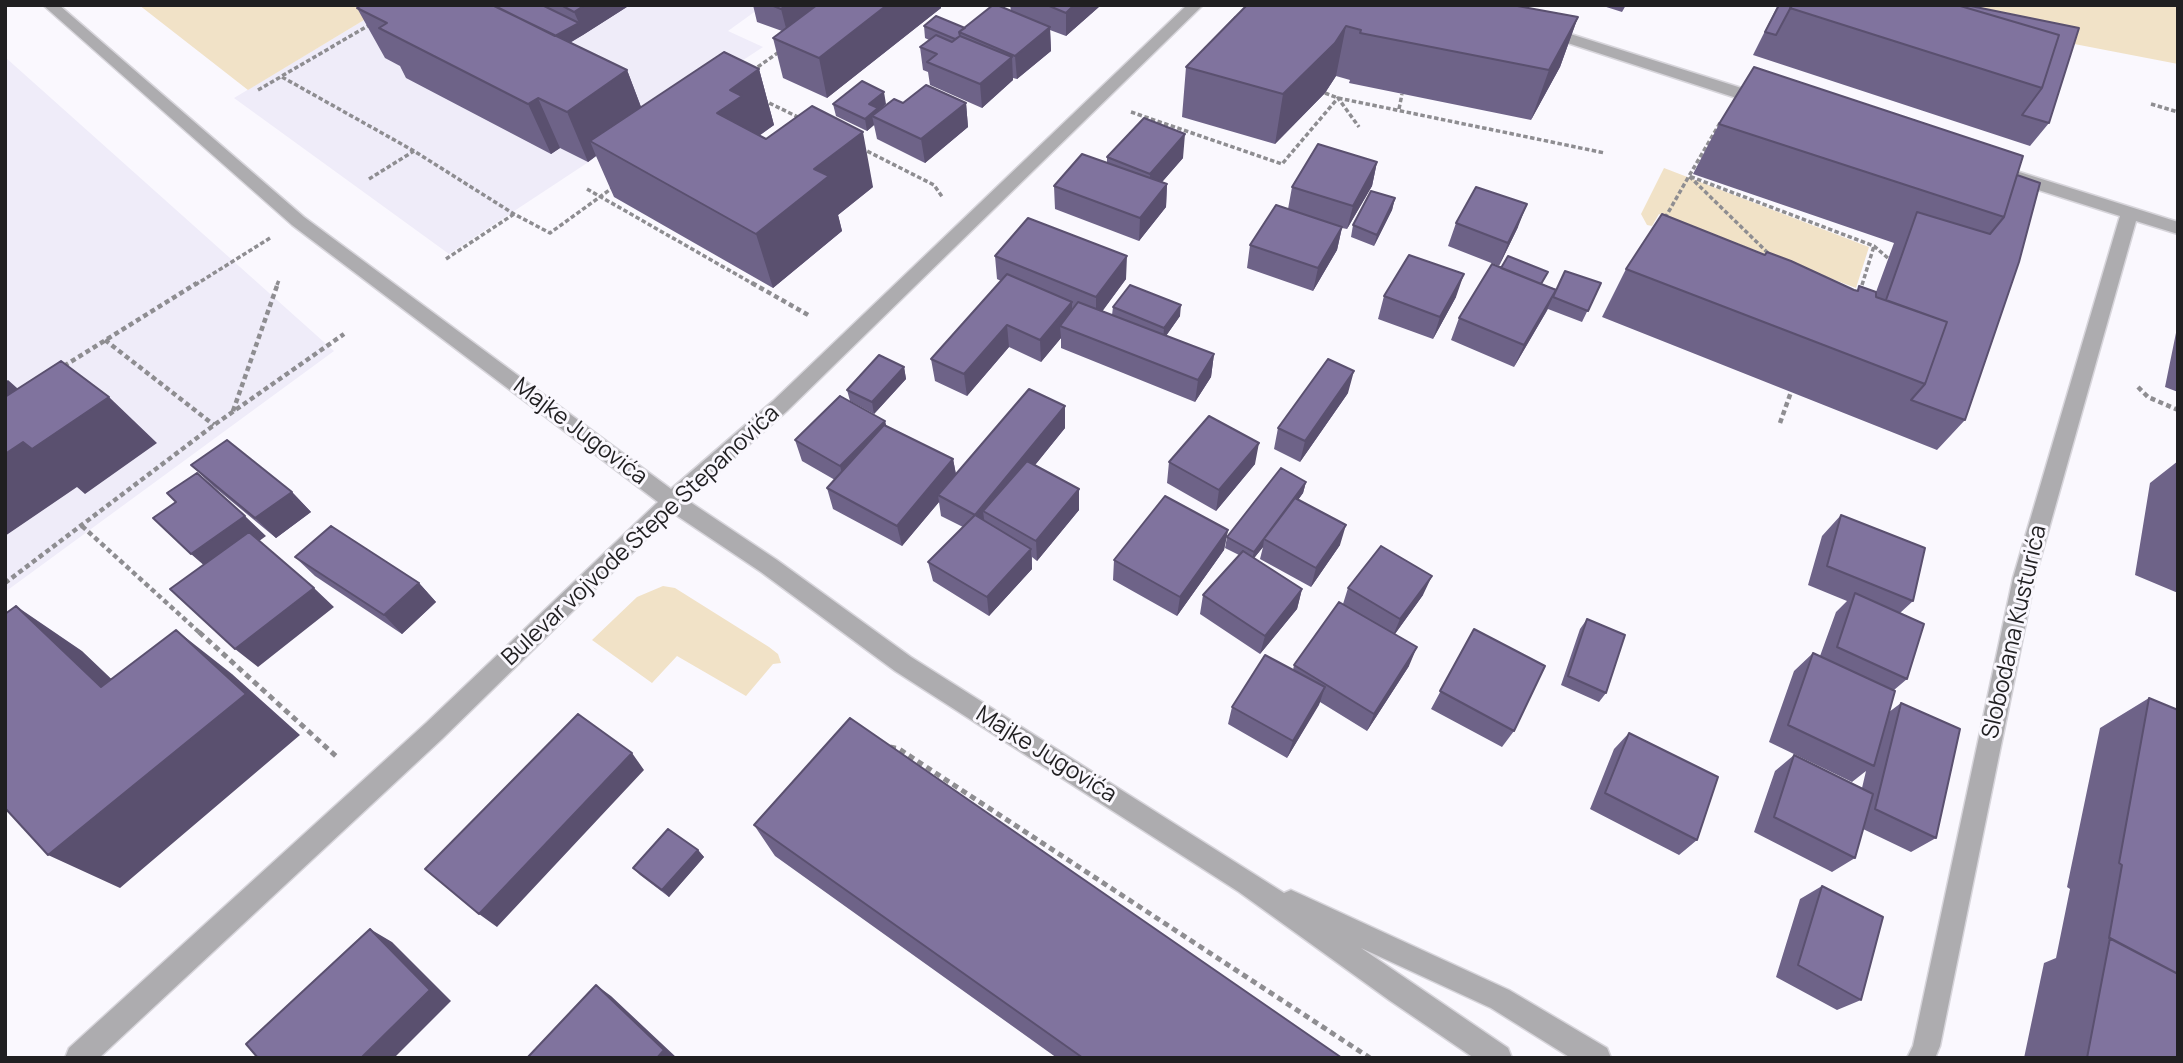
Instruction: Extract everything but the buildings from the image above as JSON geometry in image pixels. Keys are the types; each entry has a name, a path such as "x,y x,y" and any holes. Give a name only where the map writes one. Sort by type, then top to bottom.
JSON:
{"street":[{"name":"Majke Jugovića","path":"50,5 298,221 672,501 769,566 904,664 1248,883 1398,991 1498,1058"},
{"name":"Bulevar vojvode Stepe Stepanovića","path":"79,1058 434,731 672,501 807,382 1196,5"},
{"path":"1534,27 1784,107"},
{"path":"1995,171 2178,228"},
{"name":"Slobodana Kusturića","path":"1921,1058 1926,1046 2024,578 2130,212"},
{"name":"Majke Jugovića","path":"1248,883 1500,999 1597,1058"}],"path":[{"path":"258,90 380,18"},
{"path":"747,75 781,51"},
{"path":"282,77 414,150 514,214 550,233 622,181"},
{"path":"1325,93 1338,98 1605,153"},
{"path":"1399,109 1402,94"},
{"path":"1131,112 1282,164 1338,98"},
{"path":"1338,98 1359,127"},
{"path":"760,99 809,123"},
{"path":"2151,104 2178,112"},
{"path":"1661,226 1727,112"},
{"path":"858,147 933,185 942,192 943,198"},
{"path":"369,179 414,150"},
{"path":"1689,176 1874,246 1889,259"},
{"path":"1689,176 1779,264"},
{"path":"587,189 810,316"},
{"path":"446,259 514,214"},
{"path":"61,368 298,221"},
{"path":"1858,298 1874,246"},
{"path":"232,411 279,280"},
{"path":"5,583 232,411 344,334"},
{"path":"105,340 215,425"},
{"path":"2137,387 2148,397 2178,410"},
{"path":"1780,423 1791,392"},
{"path":"82,526 338,758"},
{"path":"886,745 899,750 1370,1058"}],"shaded area":[{"path":"139,5 389,5 248,90"},
{"path":"389,5 764,5 728,31 763,47 449,254 234,98"},
{"path":"1872,5 2178,5 2178,64"},
{"path":"5,57 334,351 5,592"},
{"path":"1664,168 1869,247 1856,288 1659,214 1652,226 1647,225 1641,214"},
{"path":"663,586 675,588 769,647 778,654 781,663 773,664 746,696 677,656 652,683 592,640 637,597"}]}
